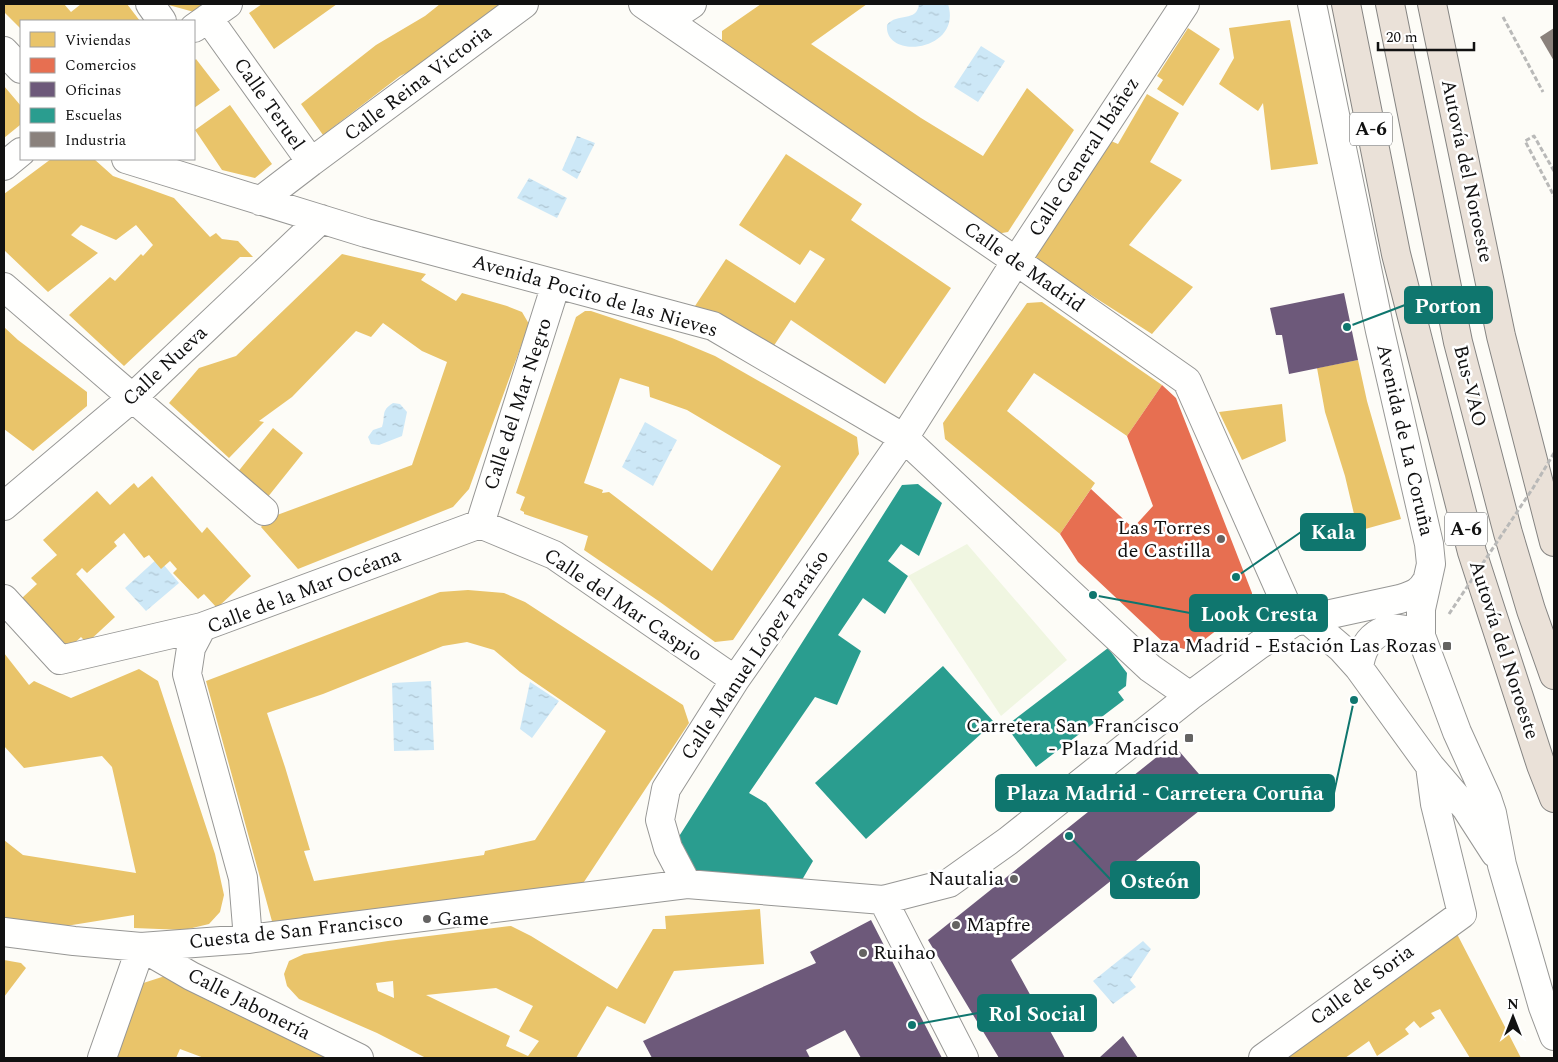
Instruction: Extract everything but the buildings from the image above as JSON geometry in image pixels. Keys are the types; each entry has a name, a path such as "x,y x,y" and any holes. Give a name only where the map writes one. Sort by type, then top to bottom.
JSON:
{"highway":[{"name":"Autovía del Noroeste","path":"1346,4 1396,254 1472,552 1541,765 1554,798"},
{"name":"Bus-VAO","path":"1390,4 1458,342 1508,533 1531,610 1554,675"},
{"name":"Autovía del Noroeste","path":"1432,4 1501,336 1554,542"}],"street":[{"path":"150,4 161,20"},
{"name":"Calle Reina Victoria","path":"311,162 524,4"},
{"name":"Calle de Madrid","path":"643,4 1016,261 1186,381 1301,621"},
{"path":"668,20 692,4"},
{"name":"Calle General Ibáñez","path":"904,438 1016,261 1185,4"},
{"name":"Avenida de La Coruña","path":"1312,4 1380,330 1430,544 1431,564 1421,609 1424,645"},
{"name":"Calle Teruel","path":"210,16 311,162 260,201"},
{"path":"4,51 20,68"},
{"path":"4,166 20,153"},
{"name":"Avenida Pocito de las Nieves","path":"129,160 320,219 712,326 904,438 1150,668 1190,696"},
{"name":"Calle Nueva","path":"4,506 132,398 320,219"},
{"name":"Calle del Mar Negro","path":"480,524 556,284"},
{"path":"4,287 264,512"},
{"name":"Calle Manuel López Paraíso","path":"687,884 668,848 660,820 666,789 735,680 904,438"},
{"name":"Calle de la Mar Océana","path":"248,939 243,878 187,674 190,648 202,627 480,524"},
{"name":"Calle del Mar Caspio","path":"480,524 554,555 735,680"},
{"name":"Cuesta de San Francisco","path":"4,932 141,947 248,939 687,884 883,900 948,883 1008,841 1190,696 1259,645 1301,621 1400,599 1416,593 1422,589 1426,582"},
{"path":"4,599 60,660 202,627"},
{"path":"1301,621 1341,648 1359,668 1430,766 1466,808 1502,865"},
{"path":"1359,668 1360,658 1368,641 1382,631 1400,629 1414,633 1424,645 1457,732 1487,798 1494,822 1502,865 1543,1007 1554,1036"},
{"name":"Calle de Soria","path":"1262,1058 1462,914 1435,804 1430,766"},
{"path":"883,900 964,1058"},
{"path":"102,1058 141,947"},
{"name":"Calle Jabonería","path":"141,947 191,976 359,1058"}],"path":[{"path":"1503,17 1543,92"},
{"path":"1554,172 1534,136 1525,141 1554,196"},
{"path":"1449,614 1534,488 1554,453"}],"green space":[{"path":"967,544 1067,660 1001,716 908,576"}],"water":[{"path":"919,4 948,4 950,20 944,32 934,41 922,46 909,47 897,44 889,36 887,25 896,19 911,16 917,10"},
{"path":"981,46 1005,61 978,102 954,87"},
{"path":"577,136 595,143 577,179 562,170"},
{"path":"529,178 567,198 557,218 517,198"},
{"path":"393,403 400,404 407,412 402,436 379,445 371,444 368,437 373,430 382,427 385,411"},
{"path":"645,422 677,440 653,486 622,467"},
{"path":"158,558 179,583 146,611 125,588"},
{"path":"431,681 434,750 394,751 392,683"},
{"path":"530,682 559,701 532,738 520,729"},
{"path":"1143,941 1151,949 1130,980 1136,987 1113,1004 1093,981"}],"place":[{"name":"Porton","path":"1347,327"},
{"name":"Las Torres de Castilla","path":"1221,539"},
{"name":"Kala","path":"1236,577"},
{"name":"Look Cresta","path":"1093,595"},
{"name":"Plaza Madrid - Estación Las Rozas","path":"1447,646"},
{"name":"Plaza Madrid - Carretera Coruña","path":"1354,700"},
{"name":"Carretera San Francisco - Plaza Madrid","path":"1189,738"},
{"name":"Osteón","path":"1069,836"},
{"name":"Nautalia","path":"1014,879"},
{"name":"Game","path":"427,919"},
{"name":"Mapfre","path":"956,925"},
{"name":"Ruihao","path":"863,953"},
{"name":"Rol Social","path":"912,1025"}]}
